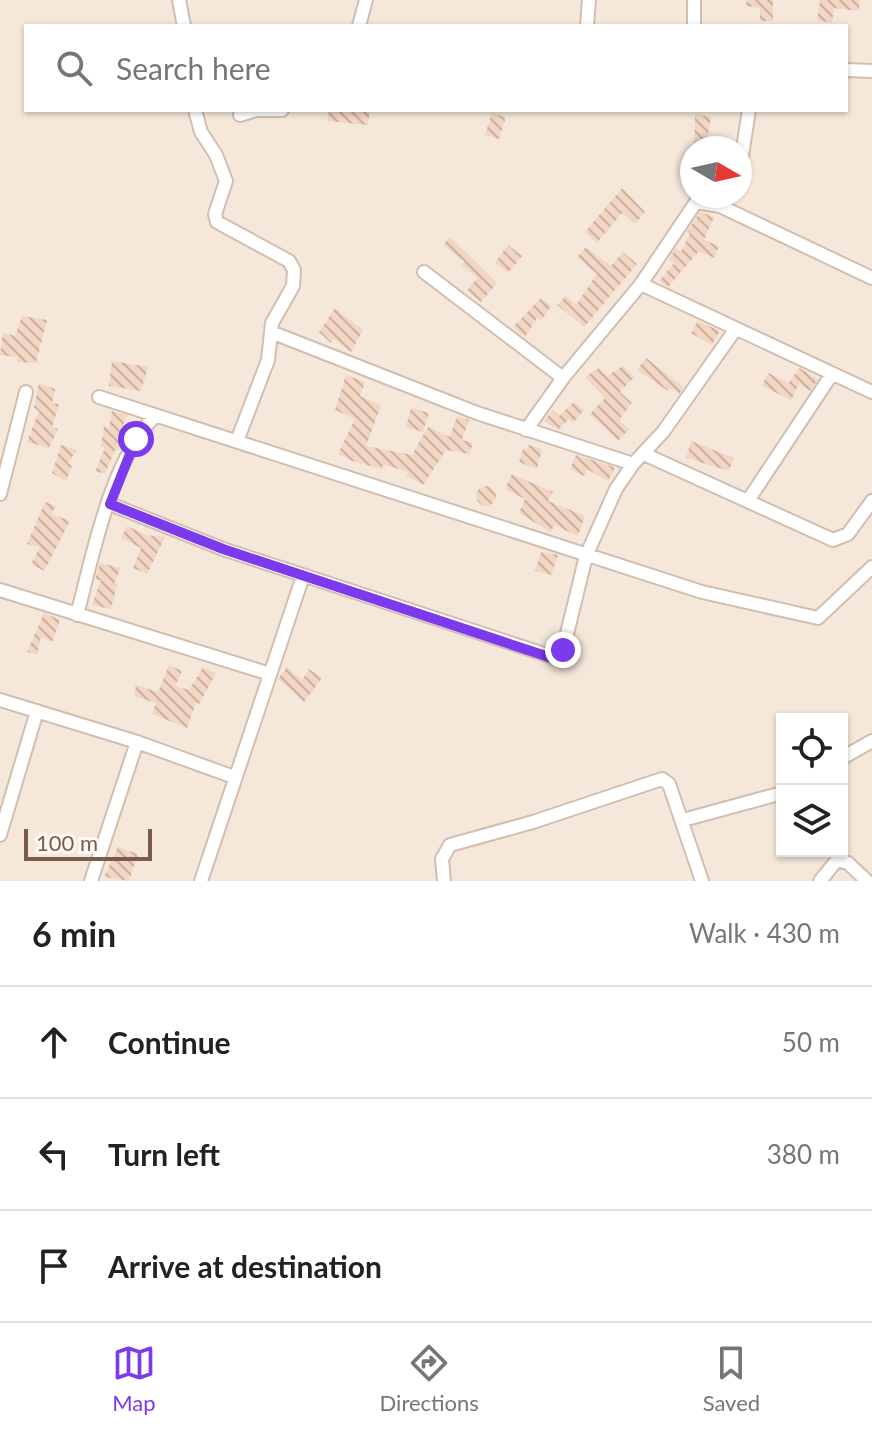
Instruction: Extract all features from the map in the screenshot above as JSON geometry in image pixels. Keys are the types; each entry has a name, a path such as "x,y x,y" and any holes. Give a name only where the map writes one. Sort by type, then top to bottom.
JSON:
{"street":[{"path":"179,0 184,24"},
{"path":"360,24 366,0"},
{"path":"587,24 589,0"},
{"path":"694,0 694,24"},
{"path":"848,70 872,71"},
{"path":"196,112 201,132 216,155 226,181 215,214 217,222 289,261 294,270 293,286 275,314 268,360 237,441"},
{"path":"240,115 250,112"},
{"path":"745,136 749,112"},
{"path":"526,430 563,378 641,284 690,208"},
{"path":"737,208 872,278"},
{"path":"424,272 563,378"},
{"path":"641,284 872,392"},
{"path":"110,504 160,526 303,576 549,657 563,650 586,556 616,489 633,464 683,406 735,330"},
{"path":"271,332 526,430 633,464"},
{"path":"749,499 832,374"},
{"path":"0,494 4,464 26,392"},
{"path":"99,397 482,519 586,556 702,592 810,618 824,616 872,567"},
{"path":"77,615 110,504 136,439 155,416"},
{"path":"644,454 749,499 833,540 848,534 872,501"},
{"path":"201,881 303,576"},
{"path":"0,590 270,674"},
{"path":"0,700 137,742 234,777"},
{"path":"0,835 37,711"},
{"path":"848,755 872,741"},
{"path":"91,881 137,742"},
{"path":"444,881 442,859 450,845 533,822 662,779 669,784 683,820 701,881"},
{"path":"683,820 776,795"},
{"path":"820,881 837,860 848,863 867,881"}],"shaded area":[{"path":"0,0 872,0 872,881 0,881"}],"building":[{"path":"747,0 773,0 773,21 760,21 760,8 746,6"},
{"path":"820,0 860,0 859,11 834,8 832,23 817,20"},
{"path":"329,112 370,112 368,125 327,121"},
{"path":"492,113 506,117 499,139 485,135"},
{"path":"695,114 711,117 708,136 694,136"},
{"path":"622,188 645,212 635,224 622,213 597,243 585,232"},
{"path":"700,212 714,217 704,240 719,246 714,258 699,251 668,287 659,281 674,263 669,259 676,248 681,252 690,233 687,232"},
{"path":"450,237 497,283 481,302 467,291 477,278 462,265 464,261 443,245"},
{"path":"508,245 522,256 508,273 495,263"},
{"path":"586,247 611,266 623,252 637,264 584,327 557,305 566,296 576,305 597,274 577,257"},
{"path":"541,298 551,306 541,321 537,318 525,337 513,327"},
{"path":"335,308 363,330 351,352 334,339 331,343 319,332"},
{"path":"22,316 47,320 36,363 17,362 17,357 0,355 3,333 15,336"},
{"path":"698,321 720,331 712,345 691,333"},
{"path":"646,358 684,387 679,394 670,388 668,391 637,370"},
{"path":"112,361 148,367 141,391 109,386"},
{"path":"623,366 634,377 620,392 632,403 619,420 629,429 618,441 590,414 605,398 585,377 599,368 607,376"},
{"path":"799,368 818,379 810,391 799,384 791,400 762,386 768,373 789,383"},
{"path":"346,375 365,382 360,396 381,406 366,446 412,455 428,427 450,437 457,416 469,420 462,440 473,443 469,454 446,450 423,485 406,476 408,472 383,464 382,469 338,454 355,419 335,410"},
{"path":"39,383 55,389 52,403 59,404 52,427 58,429 49,448 27,442 39,411 34,408"},
{"path":"574,402 584,410 573,423 569,419 558,430 544,421 553,410 559,416"},
{"path":"411,408 429,413 423,432 406,427"},
{"path":"112,411 127,415 120,432 124,433 119,450 115,450 105,473 95,472 105,448 101,447 104,426 109,428"},
{"path":"691,441 734,458 729,471 686,458"},
{"path":"61,445 77,450 68,463 72,466 66,481 52,473"},
{"path":"528,445 542,449 537,469 519,462 523,449 527,450"},
{"path":"576,455 615,468 608,481 587,469 584,476 570,469"},
{"path":"512,474 553,492 548,501 585,516 578,536 554,525 551,532 519,513 525,499 505,489"},
{"path":"482,486 490,486 496,496 490,506 482,506 476,500 476,492"},
{"path":"45,502 56,506 51,514 70,521 44,571 31,564 40,547 27,544"},
{"path":"127,526 146,535 165,537 147,574 133,568 141,548 121,538"},
{"path":"541,552 558,555 551,575 535,571"},
{"path":"100,563 121,568 114,584 117,585 111,609 92,605 101,580 95,580"},
{"path":"44,613 60,620 52,642 41,637 37,654 27,652"},
{"path":"169,665 182,671 175,686 189,690 203,667 216,673 199,704 196,703 187,728 152,714 156,703 134,696 136,685 158,692"},
{"path":"287,667 302,680 309,669 322,678 304,702 278,679"},
{"path":"118,847 138,854 129,881 104,877"}],"route":[{"path":"136,439 110,504 223,549 549,657 563,650"}]}
